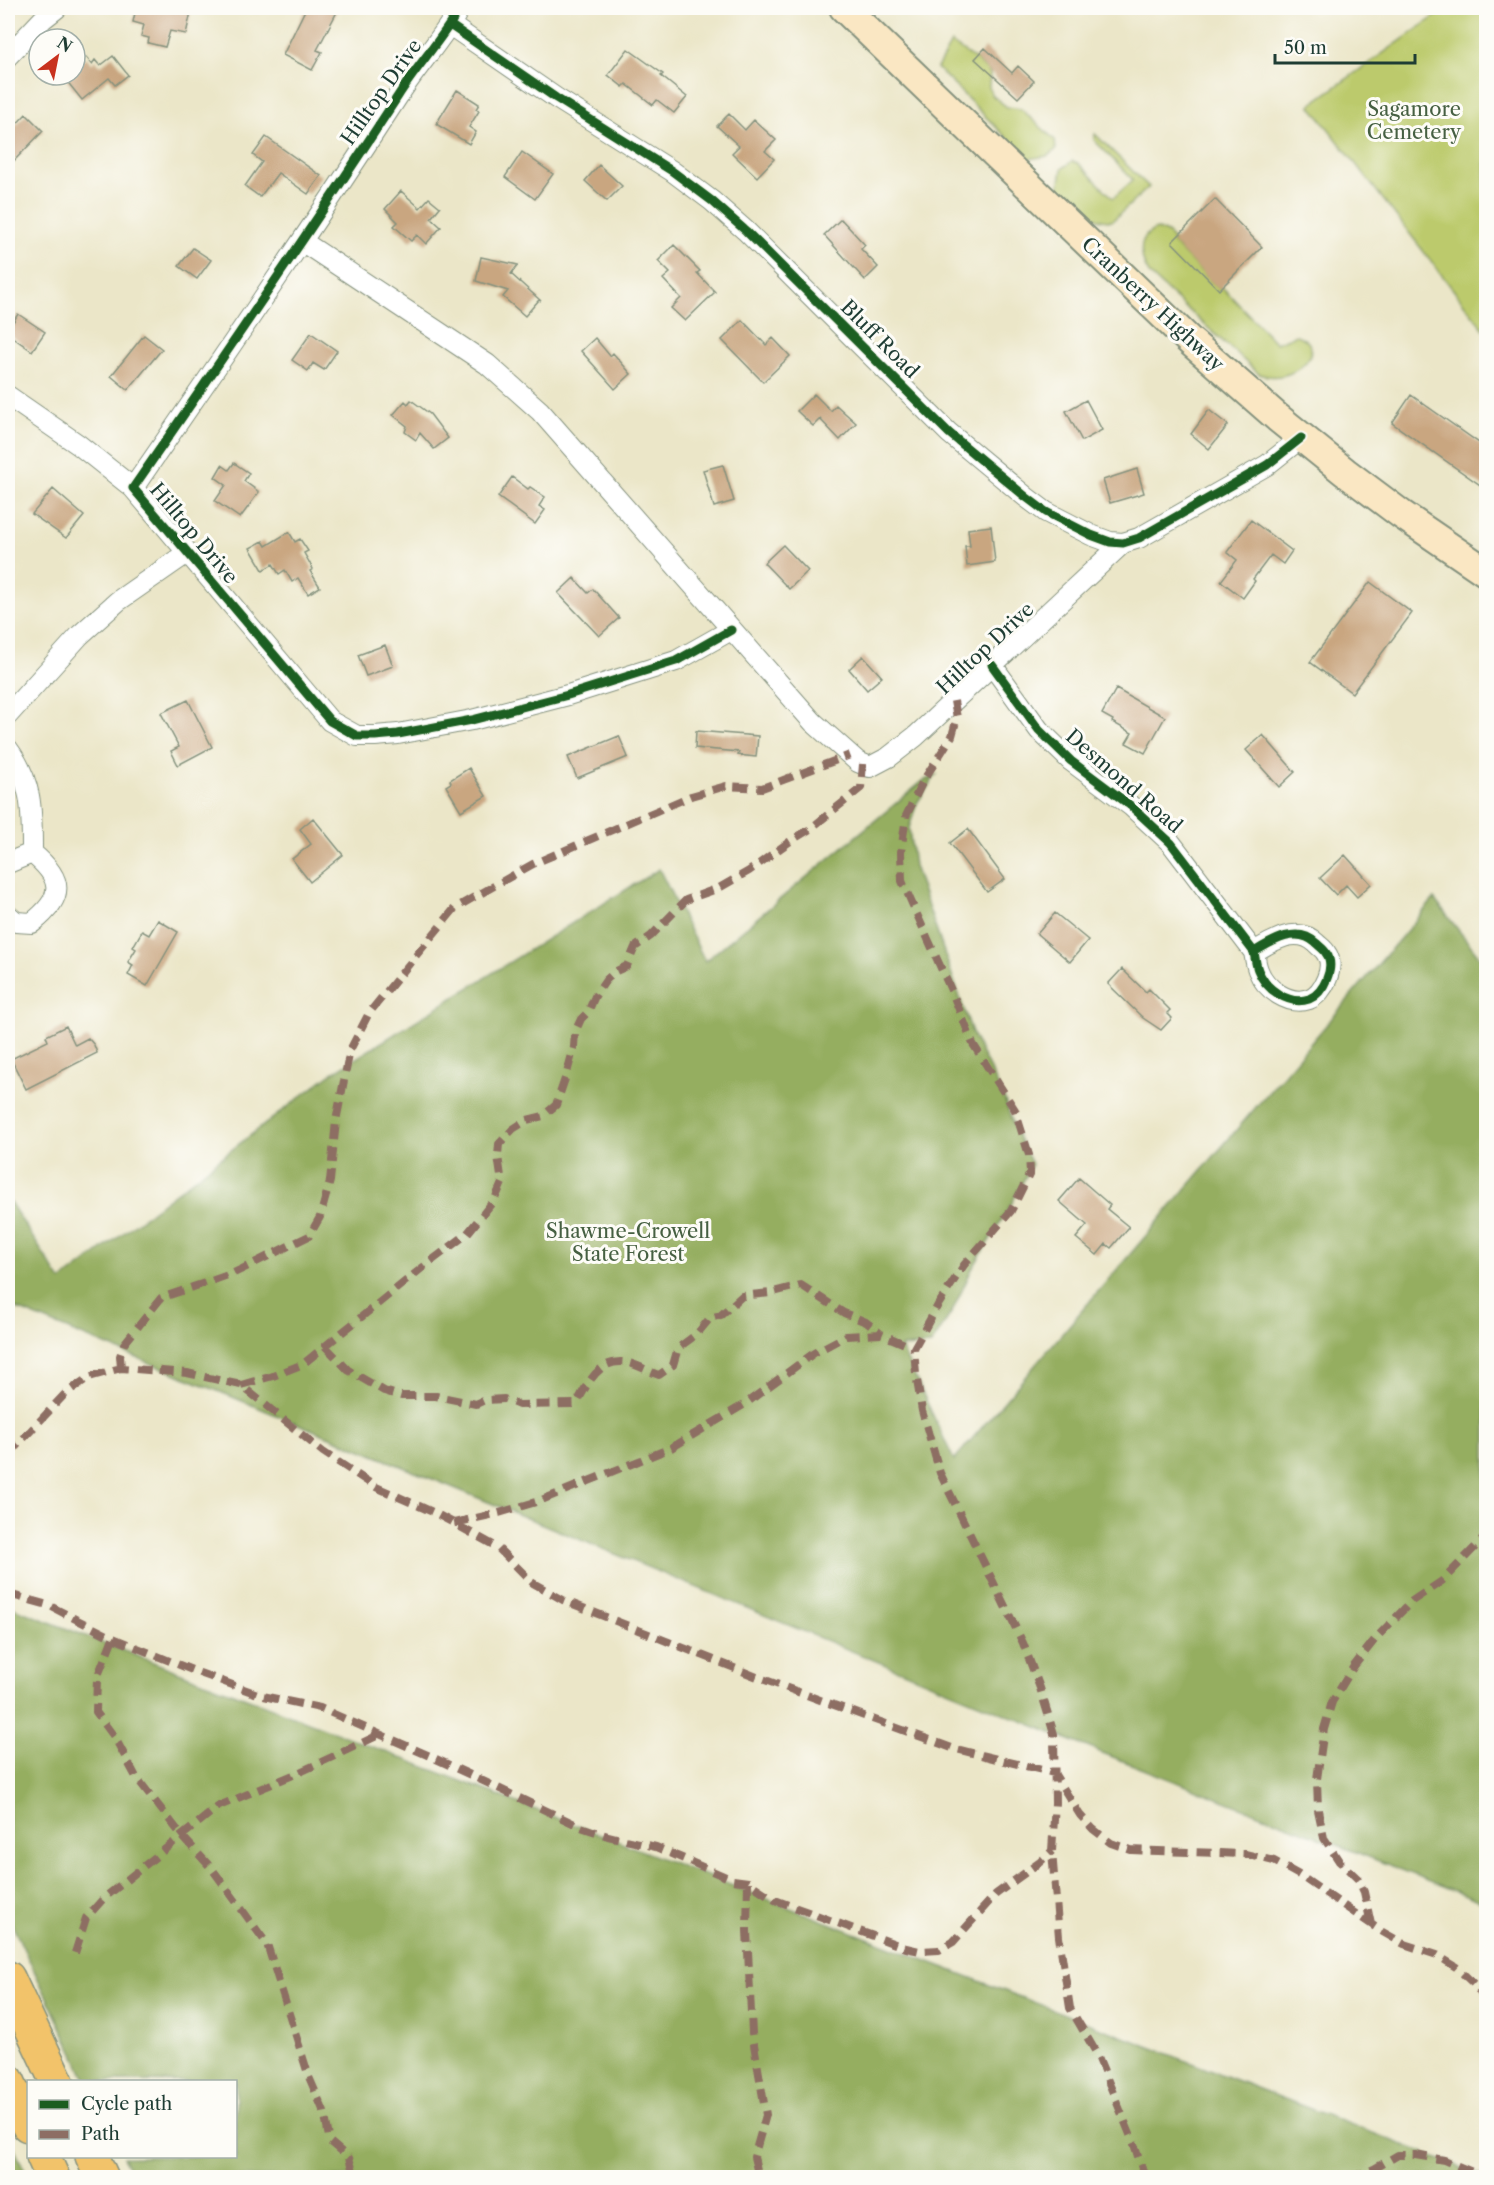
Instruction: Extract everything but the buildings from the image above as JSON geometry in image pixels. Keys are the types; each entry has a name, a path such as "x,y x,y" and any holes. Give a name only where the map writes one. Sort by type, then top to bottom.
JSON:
{"highway":[{"path":"8,1978 56,2080"},
{"path":"8,2081 27,2123"},
{"path":"43,2158 53,2178"},
{"path":"92,2158 102,2178"}],"main road":[{"name":"Cranberry Highway","path":"844,8 1190,341 1301,438 1401,514 1486,572"}],"street":[{"path":"8,56 43,19 57,8"},
{"name":"Hilltop Drive","path":"460,8 403,88 303,242 134,488 330,721 357,736 398,734 472,720 568,695 676,661 731,630"},
{"name":"Bluff Road","path":"450,25 556,98 672,171 712,201 746,231 949,433 1026,497 1067,524 1110,542 1123,543"},
{"name":"Hilltop Drive","path":"303,242 488,364 540,411 813,722 858,762 870,767 889,758 916,736 1123,543"},
{"path":"8,396 79,445 134,488"},
{"path":"1123,543 1139,538 1267,465 1301,438"},
{"path":"8,715 87,628 118,601 187,553"},
{"name":"Desmond Road","path":"992,665 1039,730 1071,760 1131,806 1171,843 1254,952"},
{"path":"8,748 21,766 32,804 32,853"},
{"path":"8,863 32,853"},
{"path":"8,915 16,922 32,923 45,913 54,901 57,882 48,866 32,853"}],"green space":[{"name":"Sagamore Cemetery","path":"1447,8 1486,8 1486,332 1310,105"},
{"path":"951,43 975,59 990,73 989,87 993,96 1007,107 1021,109 1055,140 1056,150 1047,156 1028,159 937,68"},
{"path":"1095,134 1149,187 1112,221 1089,215 1059,188 1062,169 1072,161 1078,163 1113,198 1133,180 1094,140"},
{"path":"1157,229 1167,233 1174,240 1172,242 1219,289 1222,287 1276,343 1296,335 1306,340 1310,348 1310,356 1304,364 1285,375 1272,377 1259,374 1150,275 1141,249 1145,237"},
{"name":"Shawme-Crowell State Forest","path":"936,775 917,803 909,828 914,866 974,1038 1003,1095 1015,1130 1032,1164 1012,1203 972,1269 953,1310 931,1345 901,1347 954,1460 1434,899 1486,965 1486,1903 1054,1734 8,1305 8,1199 61,1281 329,1075 659,869 705,961 923,781"},
{"path":"8,1606 1486,2177 134,2177 124,2158 237,2158 237,2080 87,2080 8,1916"},
{"path":"8,2136 28,2177 8,2177"}],"marked path":[{"path":"954,701 957,718 952,736 923,781 906,816 901,852 902,881 973,1044 1015,1110 1029,1155 1030,1173 1011,1211 964,1265 938,1305 914,1348 916,1374 922,1411 940,1473 1023,1643 1054,1734 1055,1803 1052,1851 1059,1937 1070,2008 1097,2054 1134,2144 1145,2178"},
{"path":"121,1368 120,1356 124,1344 161,1298 234,1273 309,1236 320,1217 330,1181 336,1121 350,1050 369,1013 455,908 533,864 691,796 726,786 762,788 850,755"},
{"path":"241,1385 303,1364 467,1234 495,1199 502,1183 498,1156 499,1144 513,1129 527,1120 543,1116 556,1105 574,1047 575,1032 606,980 616,971 627,966 635,947 651,936 686,900 719,888 749,871 810,829 861,788 863,764"},
{"path":"325,1346 348,1370 384,1391 401,1396 436,1396 476,1404 485,1400 504,1399 519,1405 576,1404 594,1376 606,1365 614,1362 636,1365 659,1375 673,1365 678,1348 697,1334 710,1318 721,1315 742,1296 770,1293 801,1285 844,1313 866,1322 881,1334"},
{"path":"454,1523 539,1501 671,1448 745,1404 814,1353 846,1336 881,1334 914,1348"},
{"path":"8,1455 65,1394 89,1377 121,1368 187,1373 241,1385 323,1452 376,1487 435,1513 497,1547 533,1583 563,1600 757,1677 952,1748 1054,1773 1080,1815 1111,1843 1131,1850 1245,1854 1274,1861 1299,1875 1381,1931 1404,1944 1437,1955 1456,1967 1475,1985 1486,2001"},
{"path":"1371,1924 1364,1892 1358,1879 1339,1861 1324,1838 1318,1810 1317,1779 1324,1729 1332,1702 1354,1666 1376,1638 1412,1601 1442,1581 1486,1536"},
{"path":"8,1594 48,1605 113,1638 197,1672 263,1696 320,1708 432,1757 581,1827 656,1847 733,1880 748,1882 775,1900 906,1948 919,1951 939,1950 953,1942 996,1894 1052,1851"},
{"path":"113,1638 97,1678 96,1712 115,1738 136,1777 183,1837 213,1870 267,1944 309,2077 324,2112 330,2142 349,2158 355,2178"},
{"path":"75,1953 86,1918 104,1898 219,1806 298,1773 381,1734"},
{"path":"748,1882 747,1930 752,2033 766,2115 754,2157 759,2178"},
{"path":"1349,2178 1374,2169 1398,2155 1415,2155 1444,2160 1486,2178"}],"cycle path":[{"path":"460,8 405,85 267,293 133,488 330,721 357,736 398,734 472,720 568,695 676,661 731,630"},
{"path":"450,25 556,98 672,171 712,201 746,231 949,433 1046,512 1091,535 1110,542 1123,543 1139,538 1267,465 1301,438"},
{"path":"992,665 1039,730 1071,761 1131,806 1171,843 1254,952 1285,937 1301,935 1316,943 1329,958 1327,979 1319,991 1309,999 1301,1001 1286,998 1266,984 1261,977 1254,952"}]}
